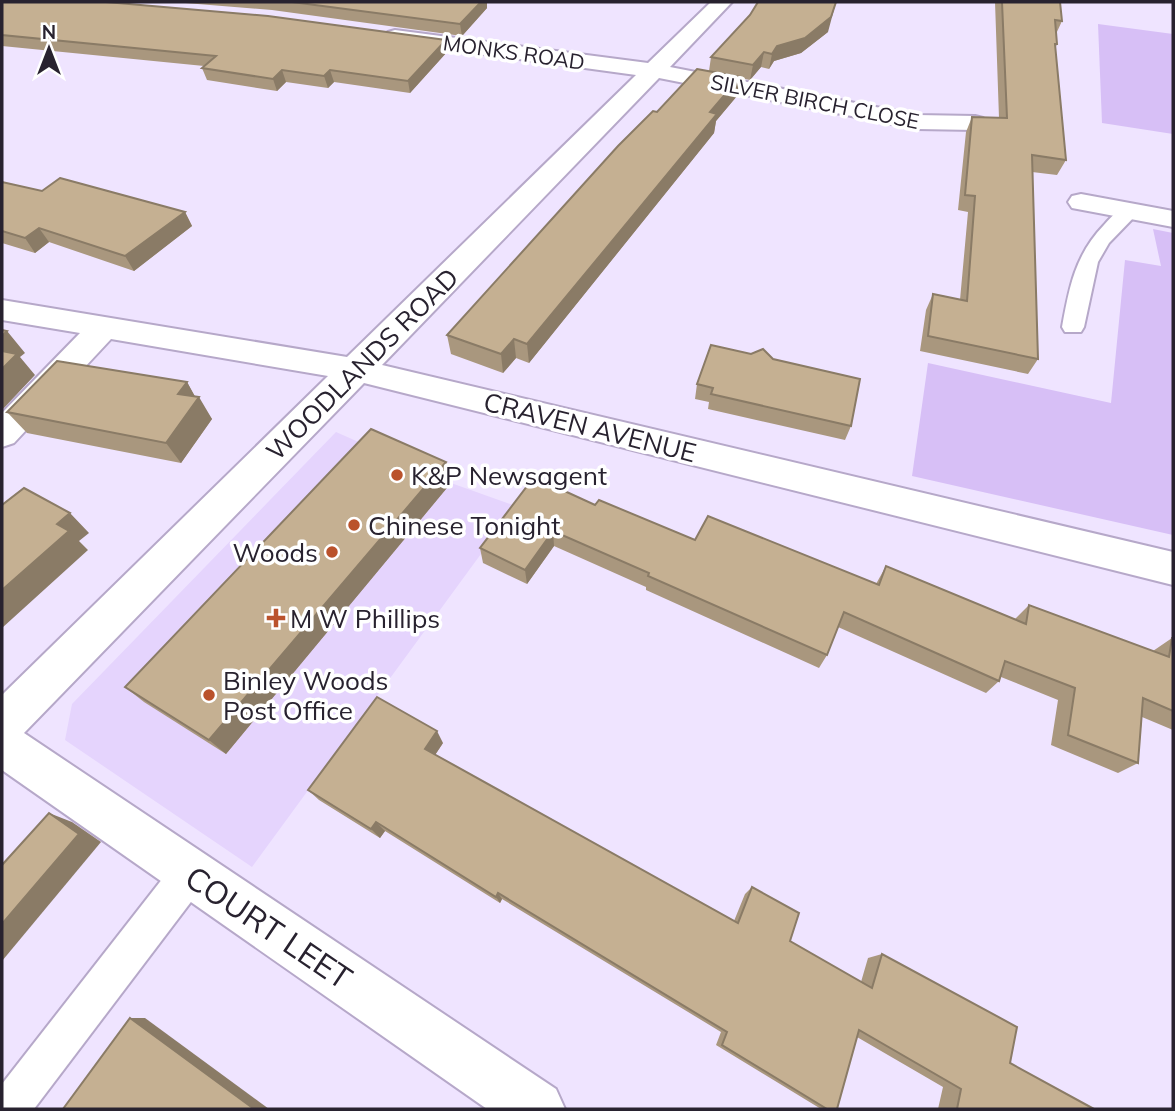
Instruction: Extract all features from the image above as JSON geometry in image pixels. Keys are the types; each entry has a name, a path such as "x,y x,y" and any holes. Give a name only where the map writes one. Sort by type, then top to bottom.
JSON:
{"street":[{"name":"WOODLANDS ROAD","path":"2,725 722,2"},
{"name":"MONKS ROAD","path":"368,32 656,71"},
{"name":"SILVER BIRCH CLOSE","path":"656,71 917,122 975,123"},
{"path":"1081,202 1173,219"},
{"name":"CRAVEN AVENUE","path":"2,310 356,370 1173,569"},
{"path":"2,434 103,328"},
{"name":"COURT LEET","path":"2,744 536,1109"}],"lane":[{"path":"1073,327 1081,278 1089,253 1130,211"},
{"path":"8,1109 190,873"}],"shaded area":[{"path":"1098,24 1173,34 1173,134 1102,123"},
{"path":"1153,229 1173,233 1173,535 912,476 928,363 1111,403 1125,260 1161,266"},
{"path":"336,432 451,483 516,506 252,867 65,740 72,704"}],"building":[{"path":"2,2 106,2 268,16 446,40 408,81 330,70 324,76 282,70 273,79 202,68 216,56 2,35"},
{"path":"292,2 481,2 460,24"},
{"path":"758,2 836,2 831,17 805,38 777,46 772,54 764,52 753,65 711,57 750,15"},
{"path":"1002,2 1060,2 1062,21 1055,20 1055,44 1066,160 1032,155 1038,359 928,336 933,294 967,301 975,196 965,195 972,117 1007,118"},
{"path":"697,69 740,77 710,112 717,114 527,344 514,339 501,354 447,335 618,146 653,111 657,112"},
{"path":"60,178 185,212 125,256 39,228 25,238 2,231 2,182 42,191"},
{"path":"711,345 751,354 763,349 773,359 860,379 851,426 711,394 713,388 697,384"},
{"path":"2,351 17,354 2,369"},
{"path":"57,361 187,382 178,394 199,397 166,443 7,412"},
{"path":"371,429 446,462 209,740 125,687"},
{"path":"534,477 595,505 599,500 695,540 708,516 879,585 886,566 1026,624 1029,605 1169,657 1173,638 1173,711 1143,698 1138,763 1068,735 1075,688 1005,661 999,681 844,612 827,655 553,531 525,570 480,548"},
{"path":"24,488 70,513 57,524 69,531 2,590 2,505"},
{"path":"377,697 437,731 425,749 738,923 752,887 799,913 790,941 872,988 882,954 1017,1027 1010,1063 1094,1109 957,1109 961,1089 859,1030 837,1109 827,1109 722,1045 727,1032 498,893 496,897 376,822 371,829 308,790"},
{"path":"49,813 79,834 2,924 2,865"},
{"path":"130,1018 254,1109 63,1109"}],"place":[{"name":"K&P Newsagent","path":"397,475"},
{"name":"Chinese Tonight","path":"354,525"},
{"name":"Woods","path":"332,552"},
{"name":"M W Phillips","path":"276,618"},
{"name":"Binley Woods Post Office","path":"209,695"}]}
